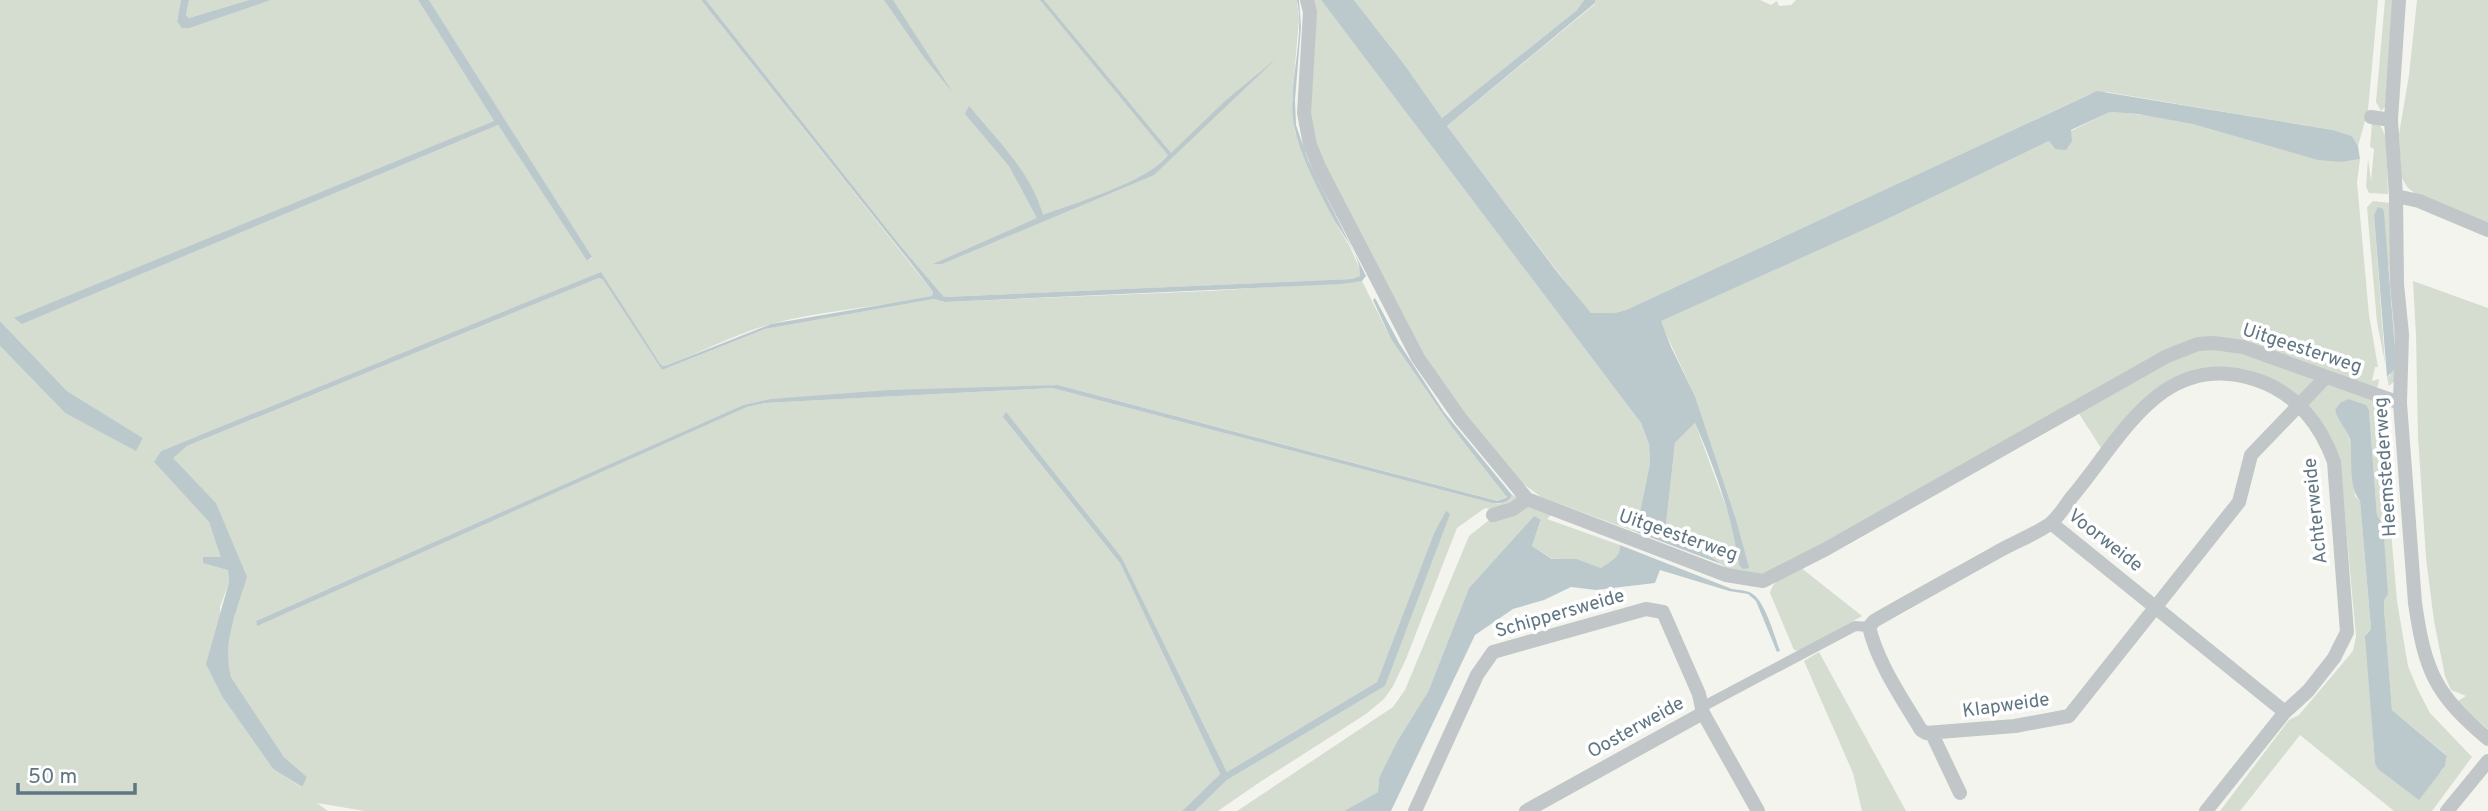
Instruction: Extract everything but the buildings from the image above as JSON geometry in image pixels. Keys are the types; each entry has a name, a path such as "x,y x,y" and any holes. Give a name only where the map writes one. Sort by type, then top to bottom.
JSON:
{"street":[{"name":"Uitgeesterweg","path":"1307,0 1310,12 1304,113 1310,145 1418,358 1460,418 1527,499 1726,575 1763,581 1826,549 2183,349 2214,343 2243,347 2400,403"},
{"name":"Heemstederweg","path":"2399,0 2391,120 2396,196 2397,284 2403,349 2400,403 2414,603 2432,677 2464,719 2488,739"},
{"path":"2371,117 2391,120"},
{"path":"2396,196 2419,201 2488,230"},
{"name":"Achterweide","path":"2051,523 2141,410 2166,388 2202,376 2231,374 2264,382 2299,404 2326,441 2334,462 2347,632 2334,659 2308,691 2286,712"},
{"name":"Klapweide","path":"1932,734 2015,726 2069,716 2239,502 2251,454 2326,377"},
{"path":"1493,515 1513,509 1527,499"},
{"name":"Voorweide","path":"1869,627 1874,621 2051,523 2286,712"},
{"name":"Schippersweide","path":"1415,811 1477,675 1493,652 1646,609 1663,612 1699,694 1702,710"},
{"path":"1702,710 1855,625 1869,627 1872,642 1904,701 1922,730 1932,734 1960,793"},
{"name":"Oosterweide","path":"1526,811 1702,710 1758,811"},
{"path":"2206,811 2286,712"},
{"path":"2446,811 2488,761"}],"shaded area":[{"path":"0,0 181,0 177,20 190,28 271,0 418,0 494,121 22,324 498,125 587,261 592,258 429,0 701,0 933,292 932,296 771,324 665,366 661,365 600,273 161,451 154,462 209,522 228,569 229,582 220,607 223,698 273,769 301,787 307,777 284,757 231,677 227,662 235,615 233,546 216,503 172,458 187,446 599,278 603,280 662,370 765,329 934,299 945,302 1209,291 1362,281 1391,339 1451,426 1507,496 1499,501 1058,385 770,399 743,405 256,621 257,625 747,407 765,403 1052,388 1492,503 1500,504 1512,495 1518,497 1516,502 1497,510 1485,508 1457,528 1406,659 1384,699 1366,714 1218,811 1195,811 1227,780 1385,686 1446,512 1434,533 1377,682 1227,772 1122,558 1003,417 1120,563 1220,774 1182,811 365,811 317,803 328,811 0,811 0,346 65,413 136,450 143,438 67,391 0,321"},
{"path":"181,0 189,0 186,15 189,18 249,0 271,0 190,28 182,28 177,21"},
{"path":"189,0 249,0 189,18 186,15"},
{"path":"418,0 429,0 592,257 587,261 498,125 22,324 14,318 494,121"},
{"path":"701,0 706,0 944,297 1352,279 1360,276 1354,253 1317,187 1296,134 1292,101 1299,33 1299,0 1301,27 1295,100 1296,125 1308,160 1366,276 1362,281 1342,284 945,302 934,299 765,329 662,370 603,280 599,278 187,446 173,458 216,503 247,577 229,639 231,677 284,757 307,777 302,787 273,769 223,698 206,664 229,582 228,570 203,563 203,557 221,557 209,522 154,462 161,451 601,272 661,365 665,366 771,324 932,296 933,292 914,267"},
{"path":"706,0 1297,0 1299,20 1292,99 1295,132 1334,220 1351,249 1361,272 1360,276 1352,279 944,297"},
{"path":"884,0 893,0 953,93 923,56"},
{"path":"1040,0 1044,0 1171,153 1226,100 1276,59 1154,175 942,264 933,264 1037,218 1009,166 965,114 969,106 1022,171 1038,199 1043,215 1129,182 1159,165 1168,155"},
{"path":"1310,0 1321,0 1641,423 1649,444 1650,463 1636,532 1541,497 1518,480 1481,440 1417,351 1317,151 1306,112"},
{"path":"1321,0 1354,0 1442,118 1577,10 1584,0 1595,0 1595,3 1447,126 1591,313 1626,310 2097,91 2333,130 2352,136 2358,146 2360,159 2342,162 2318,160 2193,124 2110,112 2071,130 2072,141 2066,150 2055,149 2049,141 1879,223 1661,321 1695,396 1736,519 1749,568 1743,569 1739,565 1722,492 1695,423 1675,443 1665,534 1692,543 1721,564 1636,532 1650,463 1649,444 1641,423"},
{"path":"1354,0 1584,0 1577,10 1442,118"},
{"path":"1595,0 1760,0 1771,5 1777,1 1779,6 1791,5 1796,0 2378,0 2368,110 2358,146 2352,136 2333,130 2107,92 2088,95 1626,310 1616,313 1591,313 1447,126 1595,4"},
{"path":"2385,0 2394,0 2385,107 2381,111 2376,102"},
{"path":"2417,0 2488,0 2488,224 2416,194 2401,177 2399,134"},
{"path":"2110,112 2198,125 2342,162 2360,159 2357,182 2369,315 2378,367 2375,367 2372,381 2379,379 2378,386 2375,388 2215,339 2047,420 1768,573 1748,576 1733,573 1692,543 1665,534 1675,443 1695,423 1735,531 1739,565 1748,567 1736,519 1695,396 1660,321 1879,223 2049,141 2055,149 2071,131"},
{"path":"2372,123 2380,125 2386,137 2388,194 2369,193 2366,187 2368,159 2371,181 2374,149 2370,147"},
{"path":"2373,201 2390,203 2396,314 2395,381 2389,386 2387,377 2390,376 2395,348 2389,268 2374,215 2385,363 2377,322 2367,207"},
{"path":"2378,207 2383,209 2384,213 2395,348 2394,370 2387,377 2374,215"},
{"path":"2413,281 2488,308 2488,729 2456,702 2466,696 2451,690 2445,676 2434,621 2426,558 2418,436"},
{"path":"1375,298 1399,343 1444,412 1512,495 1506,501 1492,503 1052,388 765,403 747,407 257,626 256,621 743,405 770,399 890,390 1058,385 1498,501 1507,497 1451,426 1391,339 1373,300"},
{"path":"0,321 67,391 143,438 136,451 65,413 0,346"},
{"path":"2208,348 2242,352 2317,378 2300,398 2284,386 2189,372 2163,384 2137,406 2103,451 2078,412 2171,359"},
{"path":"2327,384 2380,402 2397,601 2408,666 2430,713 2472,757 2432,811 2394,811 2300,735 2240,811 2220,811 2289,720 2299,715 2353,651 2356,636 2340,461 2327,431 2306,405","holes":["2340,403 2369,410 2377,515 2382,521 2384,608 2392,710 2447,756 2441,772 2375,763 2366,634 2371,629 2360,501 2355,496 2349,437 2335,410"]},
{"path":"2348,399 2366,405 2369,410 2377,515 2383,524 2388,594 2384,600 2384,608 2392,710 2447,756 2445,766 2419,800 2378,769 2375,763 2365,636 2371,629 2360,501 2352,480 2350,440 2335,410 2340,403"},
{"path":"1006,412 1122,558 1227,772 1377,682 1434,533 1446,511 1450,514 1385,686 1227,780 1195,811 1182,811 1220,774 1120,563 1003,417"},
{"path":"1531,504 1551,515 1547,519 1620,545 1620,551 1614,560 1601,568 1577,559 1553,559 1532,546 1541,521 1534,516 1469,588 1428,692 1379,778 1378,792 1344,811 1237,811 1393,707 1405,690 1469,536 1489,520"},
{"path":"1534,516 1541,520 1532,546 1552,559 1577,559 1601,568 1617,556 1620,545 1732,589 1752,593 1766,613 1780,651 1777,652 1756,601 1748,594 1729,591 1660,570 1655,583 1596,590 1571,587 1544,600 1513,609 1475,635 1391,811 1344,811 1378,792 1379,778 1397,742 1428,692 1469,588"},
{"path":"1800,567 1862,616 1800,651 1794,650 1770,593 1778,580"},
{"path":"1819,652 1906,811 1862,811 1853,773 1804,661"}]}
